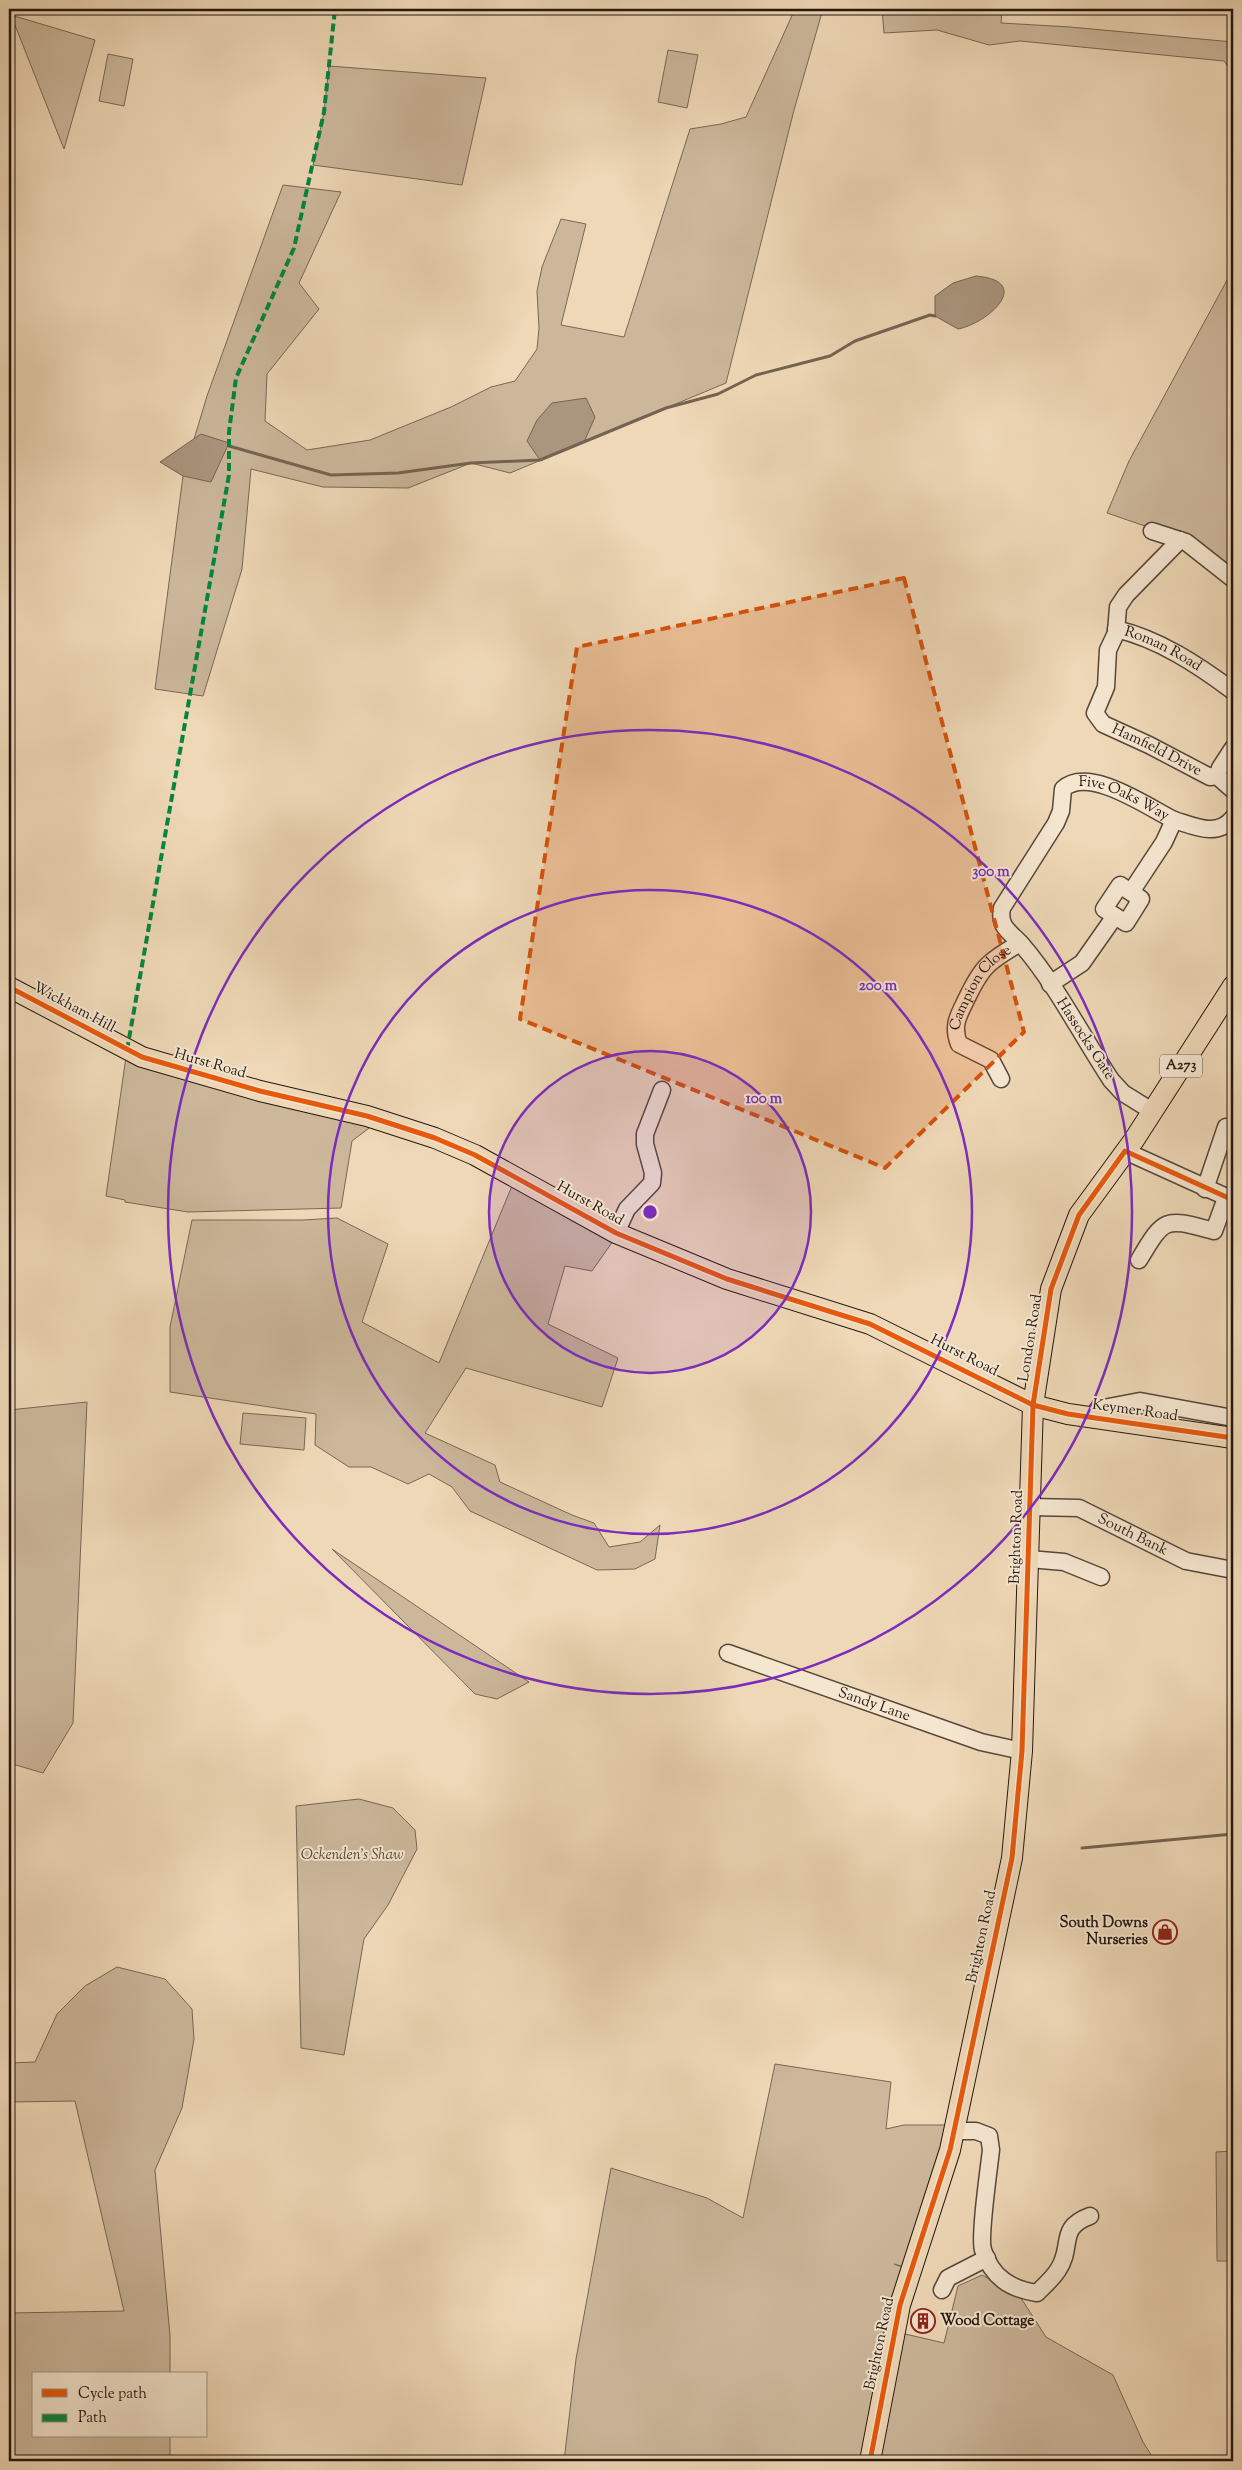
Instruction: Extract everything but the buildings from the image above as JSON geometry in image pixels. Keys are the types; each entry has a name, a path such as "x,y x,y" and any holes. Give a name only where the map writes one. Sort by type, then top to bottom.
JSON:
{"main road":[{"name":"London Road","path":"1033,1405 1051,1289 1079,1215 1125,1151 1233,986"},
{"name":"Wickham Hill","path":"9,987 127,1050"},
{"name":"Hurst Road","path":"127,1050 198,1074 367,1116 436,1138 500,1168 616,1233 727,1279 870,1324 1033,1405"},
{"path":"997,1387 1020,1384 1038,1369"},
{"name":"Keymer Road","path":"1033,1405 1092,1418 1233,1438"},
{"name":"Brighton Road","path":"870,2461 900,2305 950,2150 1012,1858 1022,1751 1033,1405"}],"street":[{"path":"1152,531 1186,542 1233,579"},
{"name":"Hamfield Drive","path":"1180,540 1126,595 1118,607 1116,629 1108,650 1106,687 1095,712 1103,724 1118,733 1149,745 1210,778 1218,776"},
{"name":"Roman Road","path":"1116,629 1142,635 1157,642 1214,676 1233,691"},
{"path":"1233,748 1220,768 1218,776 1233,790"},
{"name":"Five Oaks Way","path":"1050,984 1020,943 1002,925 1000,916 1002,908 1056,822 1061,811 1063,789 1067,785 1074,783 1107,785 1122,790 1174,820"},
{"path":"1174,820 1204,830 1217,829 1229,824 1233,818"},
{"name":"Hassocks Gate","path":"1152,1110 1123,1093 1111,1080 1050,984 1082,963 1115,916 1104,909 1120,885 1131,892 1164,842 1174,820"},
{"name":"Campion Close","path":"1001,1078 991,1060 959,1044 956,1024 958,1013 980,972 996,957 1020,943"},
{"path":"616,1233 627,1209 652,1183 653,1173 645,1144 645,1134 662,1090"},
{"path":"1205,1189 1226,1127"},
{"path":"1125,1151 1230,1199 1214,1232 1180,1222 1168,1224 1157,1230 1139,1260"},
{"path":"1092,1418 1098,1409 1140,1401 1233,1418"},
{"name":"South Bank","path":"1031,1508 1079,1508 1186,1561 1233,1570"},
{"path":"1029,1559 1064,1562 1102,1577"},
{"name":"Sandy Lane","path":"728,1653 981,1742 1022,1751"},
{"path":"954,2131 976,2131 989,2136 991,2150 983,2249 992,2268 1008,2285 1021,2291 1037,2294 1059,2269 1073,2224 1090,2216"},
{"path":"942,2290 948,2278 987,2258"}],"highlighted area":[{"path":"904,578 1024,1032 885,1168 520,1019 577,647"}],"green space":[{"path":"795,9 823,9 794,110 726,383 510,473 471,463 408,488 323,487 251,469 242,569 203,696 155,689 183,476 207,396 283,185 341,192 299,283 319,309 267,374 265,421 307,450 370,440 451,407 491,387 515,381 537,349 539,328 537,291 542,267 561,219 586,224 561,325 624,337 690,129 721,124 746,117"},
{"path":"882,9 1002,9 1001,23 1070,27 1233,42 1233,73 1224,61 1020,41 989,45 937,30 884,33"},
{"path":"11,15 95,40 64,149"},
{"path":"668,50 698,55 687,108 658,102"},
{"path":"108,54 133,59 124,106 99,101"},
{"path":"329,66 486,78 462,185 313,165 324,112"},
{"path":"1233,269 1233,568 1206,547 1107,513 1129,461"},
{"path":"127,1050 377,1122 352,1141 341,1208 188,1212 125,1202 125,1200 106,1196"},
{"path":"516,1176 625,1224 592,1271 565,1266 548,1324 618,1358 602,1407 466,1368 425,1433 495,1465 500,1482 594,1523 609,1547 640,1542 660,1525 655,1559 635,1569 597,1570 470,1511 452,1487 429,1474 408,1484 371,1467 349,1467 315,1445 316,1414 170,1392 170,1327 192,1220 303,1220 337,1218 388,1244 362,1322 439,1363"},
{"path":"87,1402 73,1723 43,1773 9,1763 9,1410"},
{"path":"243,1413 306,1418 304,1450 240,1444"},
{"path":"332,1549 529,1682 497,1699 475,1694"},
{"name":"Ockenden's Shaw","path":"359,1799 393,1808 415,1830 417,1849 388,1905 364,1939 344,2055 301,2048 296,1806"},
{"path":"117,1967 165,1979 192,2009 194,2039 182,2108 155,2170 170,2336 170,2372 32,2372 32,2438 170,2438 170,2461 9,2461 9,2313 124,2311 75,2101 9,2102 9,2063 35,2062 57,2014 85,1986"},
{"path":"775,2064 891,2082 886,2129 904,2125 955,2125 911,2269 894,2264 918,2273 901,2333 944,2343 958,2286 982,2275 1019,2295 1046,2337 1113,2375 1143,2442 1155,2461 564,2461 576,2359 611,2168 707,2198 743,2218"},
{"path":"1233,2151 1233,2261 1217,2261 1216,2152"}],"shaded area":[{"path":"976,276 993,279 1002,286 1004,293 993,311 982,319 958,329 935,316 935,296 953,283"},
{"path":"586,398 595,417 584,442 540,460 527,441 537,420 552,403"},
{"path":"201,434 229,443 211,482 183,476 160,462"}],"waterway":[{"path":"229,446 331,475 398,473 471,463 540,460 666,408 718,394 756,375 830,356 855,341 930,315 935,316"},
{"path":"1082,1848 1233,1834"}],"marked path":[{"path":"127,1050 229,475 229,432 236,378 294,248 324,112 335,9"}],"cycle path":[{"path":"9,987 142,1057 260,1091 367,1116 435,1138 475,1155 616,1233 727,1279 870,1324 1033,1405 1068,1414 1233,1438"},
{"path":"870,2461 900,2305 950,2150 1012,1858 1022,1751 1033,1405 1051,1289 1079,1215 1125,1151 1233,1200"}],"place":[{"name":"South Downs Nurseries","path":"1165,1932"},
{"name":"Wood Cottage","path":"923,2321"}]}
